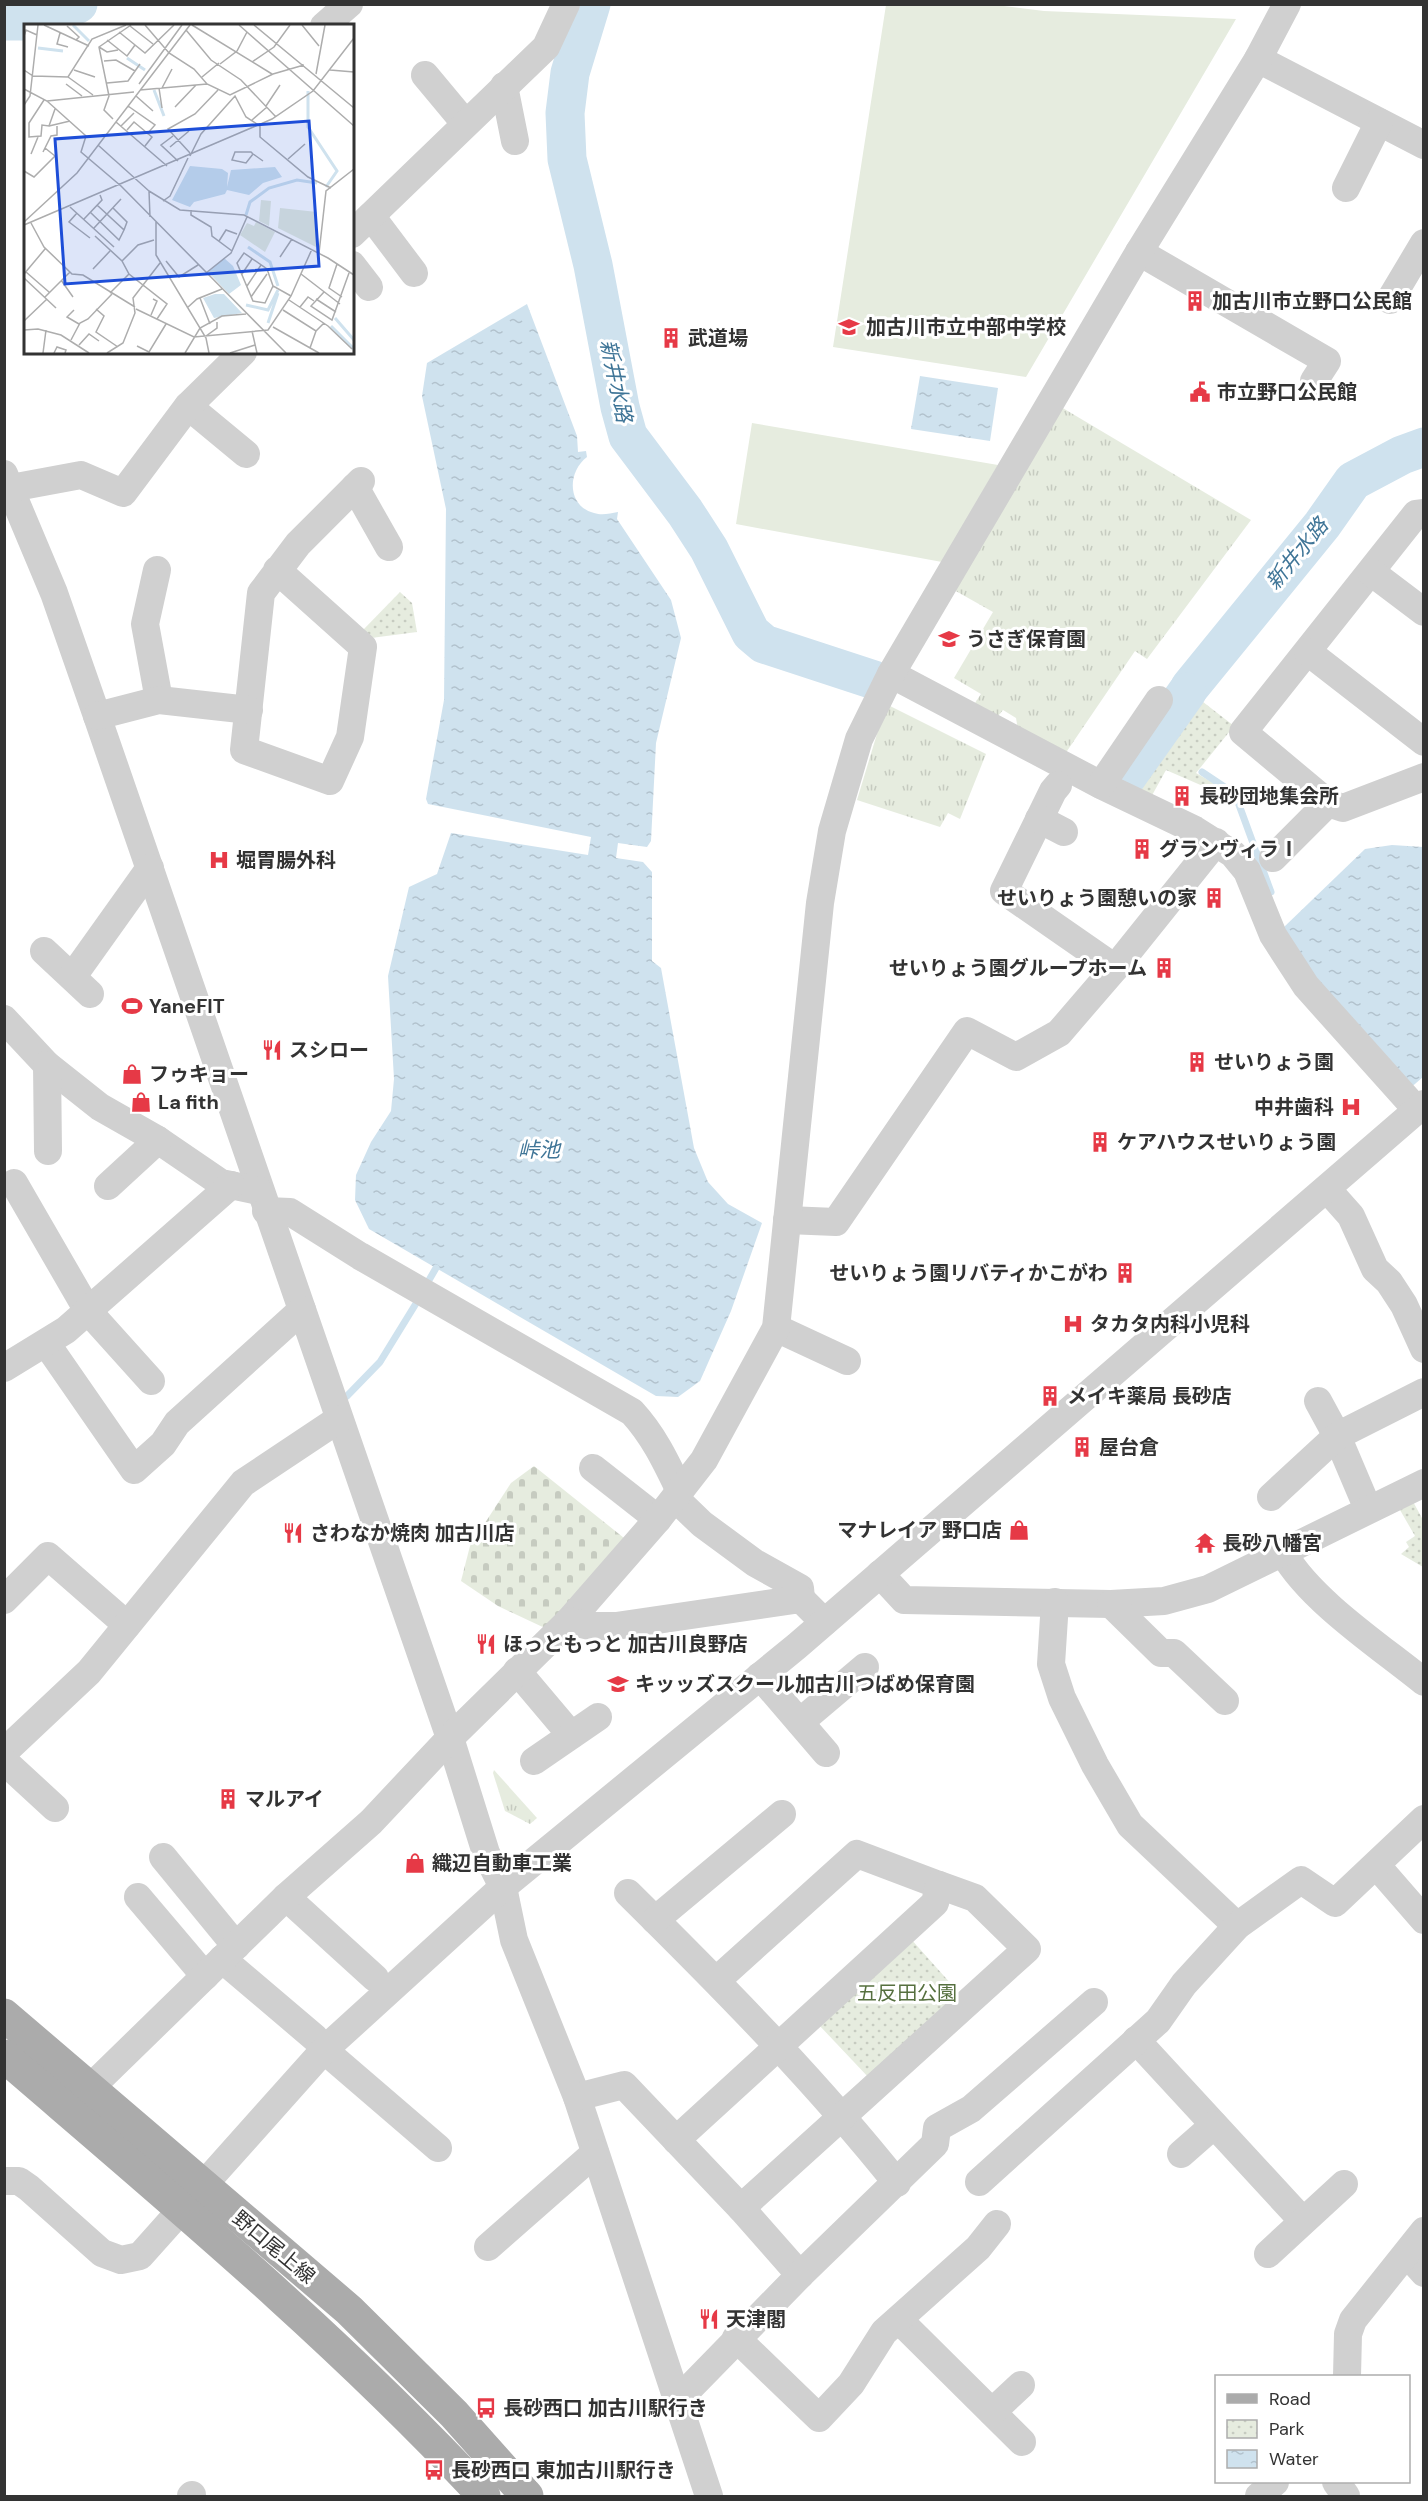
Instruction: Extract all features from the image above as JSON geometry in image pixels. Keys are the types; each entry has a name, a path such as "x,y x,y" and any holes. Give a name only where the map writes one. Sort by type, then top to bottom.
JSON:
{"main road":[{"name":"野口尾上線","path":"4,2015 89,2089 328,2338 484,2496"},
{"name":"野口尾上線","path":"4,2056 349,2310 454,2414 527,2496"}],"street":[{"path":"414,273 358,226 546,47 566,4"},
{"path":"89,2089 286,1897 371,1822 450,1738 569,1622 671,1503 704,1460 776,1328 820,903 832,831 860,739 891,674 1140,252 1258,59 1287,4"},
{"path":"328,24 359,8"},
{"path":"1258,59 1424,145"},
{"path":"425,75 465,123"},
{"path":"504,86 515,141"},
{"path":"1346,188 1379,122"},
{"path":"1390,300 1397,263 1424,243"},
{"path":"1140,252 1327,362 1314,381"},
{"path":"354,268 369,287"},
{"path":"241,354 188,406 123,494 81,475 7,486 54,593 97,716 262,1201 450,1738 486,1853 502,1887 514,1940 577,2097 676,2402 709,2496"},
{"path":"188,406 246,454"},
{"path":"277,570 363,646 350,737 330,781 244,750 261,593 277,570 298,544 358,484 389,547"},
{"path":"1424,513 1416,514 1243,732 1328,803 1343,808 1424,777"},
{"path":"157,570 134,624 159,700"},
{"path":"1371,572 1424,612"},
{"path":"1308,652 1424,742"},
{"path":"17,2184 102,2253 121,2260 141,2256 320,2044 502,1887 824,1622 1327,1190 1420,1107 1306,986 1273,935 1247,871 1233,854 1215,842 891,674"},
{"path":"97,716 159,700 249,710"},
{"path":"1112,789 1159,700"},
{"path":"1058,785 1051,826 1004,891 1115,968"},
{"path":"1273,858 1328,803"},
{"path":"787,1220 836,1222 967,1031 1016,1057 1059,1034 1115,968 1215,842"},
{"path":"45,951 82,985 150,868"},
{"path":"4,1019 47,1065 100,1107 158,1140 221,1183 231,1185 290,1212 360,1256 632,1412 661,1450 671,1503"},
{"path":"47,1065 48,1151"},
{"path":"108,1186 158,1140"},
{"path":"14,1183 26,1224 87,1311 151,1381"},
{"path":"4,1368 46,1342 87,1311 231,1185"},
{"path":"1327,1190 1351,1216 1375,1269 1389,1282 1404,1305 1424,1349"},
{"path":"46,1342 134,1470 163,1444 177,1423 302,1310"},
{"path":"776,1328 847,1361"},
{"path":"1278,1480 1337,1436 1424,1392"},
{"path":"1318,1401 1337,1436 1368,1509"},
{"path":"4,1752 89,1672 243,1482 339,1419"},
{"path":"593,1468 671,1503 755,1563 800,1588 801,1599 824,1622"},
{"path":"880,1574 904,1600 1111,1604 1164,1600 1208,1589 1284,1554 1368,1509 1424,1483"},
{"path":"1284,1554 1294,1572 1338,1612 1424,1682"},
{"path":"6,1595 48,1556 127,1625"},
{"path":"569,1622 589,1626 616,1626 801,1599"},
{"path":"1055,1602 1050,1664 1062,1698 1095,1766 1130,1825 1237,1926"},
{"path":"1111,1604 1161,1653 1174,1653 1225,1701"},
{"path":"800,1722 865,1667"},
{"path":"517,1671 571,1735"},
{"path":"760,1676 826,1753"},
{"path":"534,1761 598,1717"},
{"path":"4,1761 55,1808"},
{"path":"655,1920 767,1842 782,1814"},
{"path":"979,2182 1158,2020 1184,1984 1237,1926 1301,1881 1335,1903 1377,1866 1424,1819"},
{"path":"717,1980 857,1854 975,1898 1027,1949 741,2208"},
{"path":"163,1857 221,1960"},
{"path":"1377,1866 1424,1920"},
{"path":"676,2140 935,1903 939,1885"},
{"path":"628,1893 717,1980 780,2047 843,2116 897,2183"},
{"path":"138,1896 221,1960 438,2148"},
{"path":"286,1897 375,1978"},
{"path":"676,2402 736,2338 935,2144 937,2128 971,2109 1094,2002"},
{"path":"1136,2040 1215,2126 1277,2176 1303,2221"},
{"path":"577,2097 624,2085 741,2208 800,2275"},
{"path":"1181,2154 1215,2126"},
{"path":"489,2247 595,2153"},
{"path":"1268,2254 1344,2184"},
{"path":"736,2338 819,2418 851,2384 884,2332 899,2319 970,2241 997,2224"},
{"path":"1353,2374 1348,2334 1353,2320 1415,2264 1424,2231"},
{"path":"899,2319 1022,2442"},
{"path":"992,2412 1021,2385"},
{"path":"1259,2496 1273,2483"},
{"path":"1337,2483 1346,2496"}],"green space":[{"path":"988,4 1044,11 1236,19 1026,377 833,347 886,5"},
{"path":"1061,407 1251,520 1147,659 1135,651 1065,754 1018,730 1016,718 1003,710 998,716 973,706 981,694 954,678 993,612 954,590"},
{"path":"752,423 998,465 942,562 736,524"},
{"path":"400,592 412,603 417,632 371,638 363,630"},
{"path":"1198,698 1234,726 1196,773 1215,784 1212,790 1166,770 1150,799 1131,790"},
{"path":"886,704 986,754 960,819 948,813 940,827 857,800"},
{"path":"534,1466 629,1542 547,1629 498,1606 461,1581 470,1546 511,1483"},
{"path":"1410,1496 1423,1520 1423,1567 1401,1554 1409,1547 1406,1542 1415,1536 1396,1503"},
{"path":"494,1770 537,1818 530,1824 505,1811"},
{"name":"五反田公園","path":"910,1938 961,1995 870,2079 818,2024"}],"water":[{"name":"峠池","path":"527,304 577,436 578,452 586,451 587,457 580,463 573,479 575,496 585,509 594,513 618,512 617,519 671,600 681,638 656,743 651,841 647,847 618,843 616,858 643,862 652,872 652,961 661,968 694,1148 708,1182 728,1204 762,1223 731,1311 700,1381 678,1397 656,1396 369,1229 355,1200 356,1175 371,1142 391,1111 394,1079 388,976 409,887 437,874 451,833 588,855 591,837 428,804 426,799 444,700 446,509 422,396 427,363"},
{"path":"920,376 998,388 990,441 911,429"},
{"path":"1392,845 1423,847 1423,1077 1408,1090 1331,1000 1283,928 1365,849"}],"waterway":[{"name":"新井水路","path":"4,21 34,21 78,4"},
{"name":"新井水路","path":"591,4 570,73 565,113 567,159 593,265 620,407 628,436 685,512 709,549 751,633 764,644 874,680"},
{"name":"新井水路","path":"1190,687 1322,525 1353,481 1402,455 1424,447"},
{"name":"新井水路","path":"1124,781 1187,692"},
{"path":"1202,772 1235,794 1271,892"},
{"path":"425,1287 436,1268"},
{"path":"347,1396 380,1362 420,1297"}],"place":[{"name":"加古川市立野口公民館","path":"1195,301"},
{"name":"加古川市立中部中学校","path":"849,327"},
{"name":"武道場","path":"671,338"},
{"name":"市立野口公民館","path":"1200,392"},
{"name":"うさぎ保育園","path":"949,639"},
{"name":"長砂団地集会所","path":"1182,796"},
{"name":"グランヴィラⅠ","path":"1142,849"},
{"name":"堀胃腸外科","path":"219,860"},
{"name":"せいりょう園憩いの家","path":"1214,898"},
{"name":"せいりょう園グループホーム","path":"1164,968"},
{"name":"YaneFIT","path":"132,1006"},
{"name":"スシロー","path":"272,1050"},
{"name":"せいりょう園","path":"1197,1062"},
{"name":"フゥキョー","path":"132,1074"},
{"name":"La fith","path":"141,1102"},
{"name":"中井歯科","path":"1351,1107"},
{"name":"ケアハウスせいりょう園","path":"1100,1142"},
{"name":"せいりょう園リバティかこがわ","path":"1125,1273"},
{"name":"タカタ内科小児科","path":"1073,1324"},
{"name":"メイキ薬局 長砂店","path":"1050,1396"},
{"name":"屋台倉","path":"1082,1447"},
{"name":"マナレイア 野口店","path":"1019,1530"},
{"name":"さわなか焼肉 加古川店","path":"293,1533"},
{"name":"長砂八幡宮","path":"1205,1543"},
{"name":"ほっともっと 加古川良野店","path":"486,1644"},
{"name":"キッッズスクール加古川つばめ保育園","path":"618,1684"},
{"name":"マルアイ","path":"228,1799"},
{"name":"織辺自動車工業","path":"415,1863"},
{"name":"天津閣","path":"709,2319"},
{"name":"長砂西口 加古川駅行き","path":"486,2408"},
{"name":"長砂西口 東加古川駅行き","path":"434,2470"}]}
